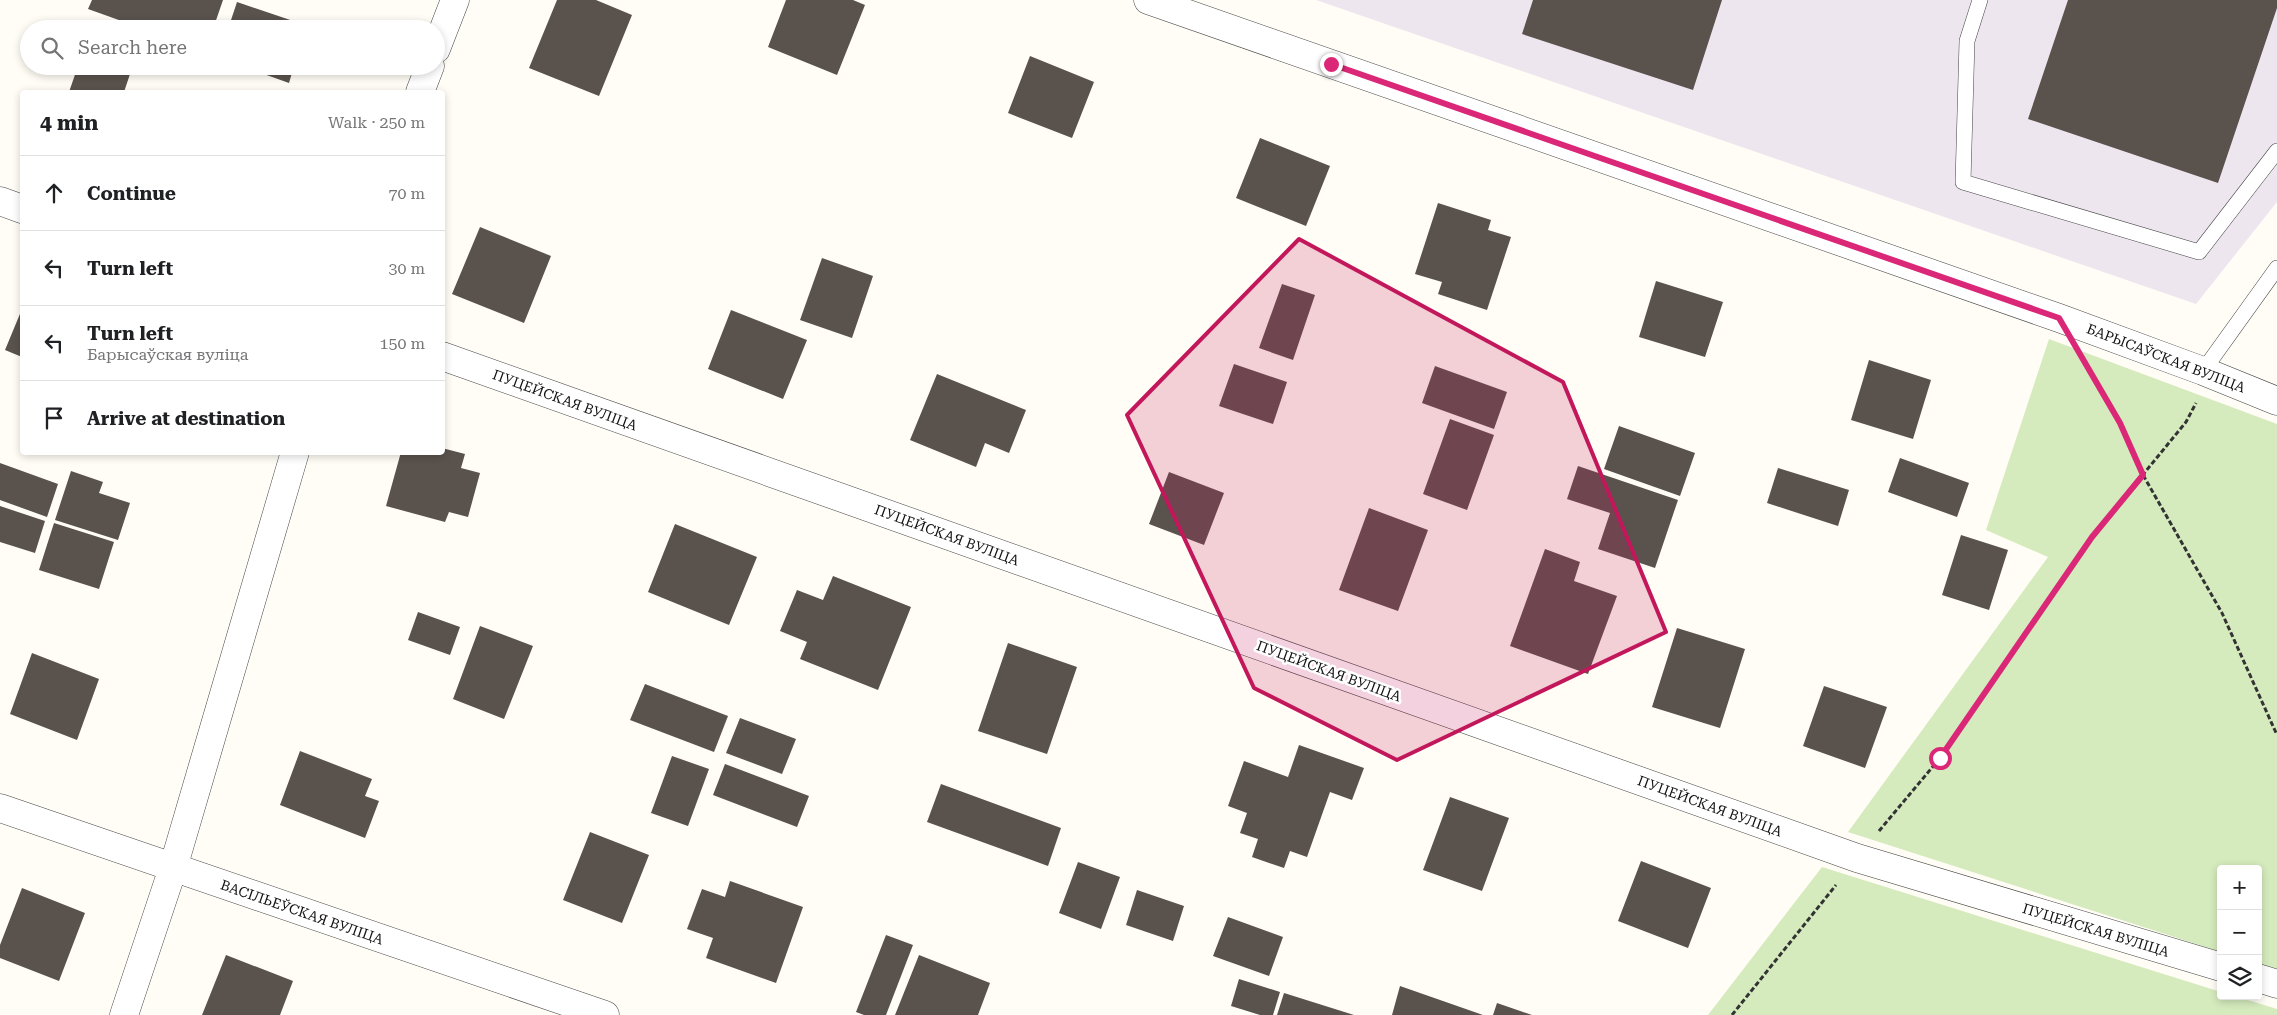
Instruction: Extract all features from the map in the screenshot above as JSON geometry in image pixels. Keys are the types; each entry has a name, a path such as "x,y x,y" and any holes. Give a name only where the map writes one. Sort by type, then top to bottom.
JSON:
{"street":[{"path":"445,26 455,0"},
{"name":"БАРЫСАЎСКАЯ ВУЛІЦА","path":"1148,0 2059,318 2202,370 2277,401"},
{"path":"421,90 427,75"},
{"path":"0,201 20,208"},
{"name":"ПУЦЕЙСКАЯ ВУЛІЦА","path":"445,357 1857,858 2217,966"},
{"path":"124,1015 173,868 294,455"},
{"name":"ВАСІЛЬЕЎСКАЯ ВУЛІЦА","path":"0,808 605,1015"},
{"path":"2262,979 2277,984"}],"lane":[{"path":"1980,0 1967,41 1963,182 2199,252 2277,151"},
{"path":"2202,370 2277,268"}],"path":[{"path":"2059,318 2120,423 2143,475 2222,613 2277,736"},
{"path":"1732,1015 1857,858 1940,758 2092,537 2186,422 2200,394 2202,370"}],"highlighted area":[{"path":"1299,239 1563,382 1666,632 1397,760 1254,688 1127,415"}],"shaded area":[{"path":"1316,0 2277,0 2277,202 2196,304"}],"green space":[{"path":"2049,339 2277,424 2277,970 2262,965 2262,865 2217,865 2217,951 1848,832 2048,557 1986,530"},
{"path":"1822,867 2217,991 2217,1000 2248,1000 2277,1009 2277,1015 1708,1015"}],"building":[{"path":"92,0 223,0 216,20 119,20 88,9"},
{"path":"557,0 596,0 632,15 599,96 529,68"},
{"path":"786,0 853,0 865,5 837,75 768,47"},
{"path":"1533,0 1722,0 1693,90 1522,34"},
{"path":"2068,0 2277,0 2277,8 2218,183 2028,119"},
{"path":"237,2 290,20 231,20"},
{"path":"1030,56 1094,82 1072,138 1008,113"},
{"path":"75,75 130,75 125,90 70,90"},
{"path":"266,75 291,75 289,83"},
{"path":"1260,138 1330,166 1306,226 1236,198"},
{"path":"1438,203 1491,220 1488,230 1511,237 1487,310 1438,294 1442,282 1415,274"},
{"path":"480,227 551,256 524,323 452,294"},
{"path":"822,258 873,276 852,338 800,320"},
{"path":"1656,281 1723,302 1705,357 1639,337"},
{"path":"1282,284 1315,295 1293,360 1259,348"},
{"path":"731,310 807,340 783,399 708,369"},
{"path":"20,314 20,356 5,350"},
{"path":"1869,360 1931,380 1913,439 1851,420"},
{"path":"1234,364 1287,382 1273,424 1219,406"},
{"path":"1435,366 1507,392 1494,429 1422,403"},
{"path":"937,374 1026,410 1009,453 985,443 976,467 910,440"},
{"path":"1450,419 1494,435 1467,510 1423,494"},
{"path":"1619,426 1695,453 1680,496 1604,469"},
{"path":"445,449 465,454 461,468 480,473 468,517 449,512 445,522 386,506 400,455 445,455"},
{"path":"1900,458 1969,483 1957,517 1888,492"},
{"path":"0,463 58,484 47,517 0,500"},
{"path":"1578,466 1678,500 1655,568 1598,549 1610,513 1567,499"},
{"path":"1778,468 1849,490 1838,526 1767,503"},
{"path":"71,471 103,482 99,493 130,503 118,540 55,520"},
{"path":"1169,472 1224,493 1204,545 1149,524"},
{"path":"0,506 45,521 35,553 0,542"},
{"path":"1369,508 1428,530 1398,611 1339,590"},
{"path":"54,523 114,542 99,589 39,570"},
{"path":"675,524 757,557 729,625 648,592"},
{"path":"1961,535 2008,550 1989,610 1942,595"},
{"path":"1545,549 1580,562 1574,581 1617,596 1588,674 1510,646"},
{"path":"833,576 911,607 878,690 800,659 807,642 780,631 797,590 823,600"},
{"path":"418,612 460,627 450,655 408,640"},
{"path":"480,626 533,646 504,719 453,699"},
{"path":"1677,628 1745,649 1720,728 1652,707"},
{"path":"1008,643 1077,667 1047,754 978,731"},
{"path":"32,653 99,679 77,740 10,714"},
{"path":"645,684 728,716 714,752 630,720"},
{"path":"1824,686 1887,707 1865,768 1803,746"},
{"path":"740,718 796,739 782,774 726,753"},
{"path":"1299,745 1364,768 1352,800 1330,792 1307,857 1290,851 1284,868 1252,857 1258,839 1240,833 1247,813 1228,806 1244,761 1288,777"},
{"path":"300,751 372,779 365,796 379,801 365,838 280,805"},
{"path":"672,756 709,769 688,826 651,813"},
{"path":"725,764 809,796 797,827 713,795"},
{"path":"941,784 1061,828 1048,866 927,822"},
{"path":"1450,797 1509,818 1482,891 1423,870"},
{"path":"590,832 649,855 622,923 563,900"},
{"path":"1641,861 1711,888 1688,948 1618,921"},
{"path":"1078,862 1120,877 1101,929 1059,913"},
{"path":"730,881 803,907 776,983 706,958 713,938 687,929 702,889 725,897"},
{"path":"22,888 85,913 59,981 0,958 0,945"},
{"path":"1137,890 1184,906 1173,941 1126,925"},
{"path":"1228,917 1283,937 1269,976 1213,956"},
{"path":"886,935 913,945 886,1015 864,1015 856,1012"},
{"path":"226,955 293,981 280,1015 202,1015"},
{"path":"919,955 990,983 978,1015 895,1015"},
{"path":"1239,979 1280,992 1273,1015 1260,1015 1231,1006"},
{"path":"1400,986 1483,1015 1392,1015"},
{"path":"1284,993 1354,1015 1277,1015"},
{"path":"1497,1003 1532,1015 1493,1015"}],"route":[{"path":"1331,64 2059,318 2120,423 2143,475 2092,537 1940,758"}]}
